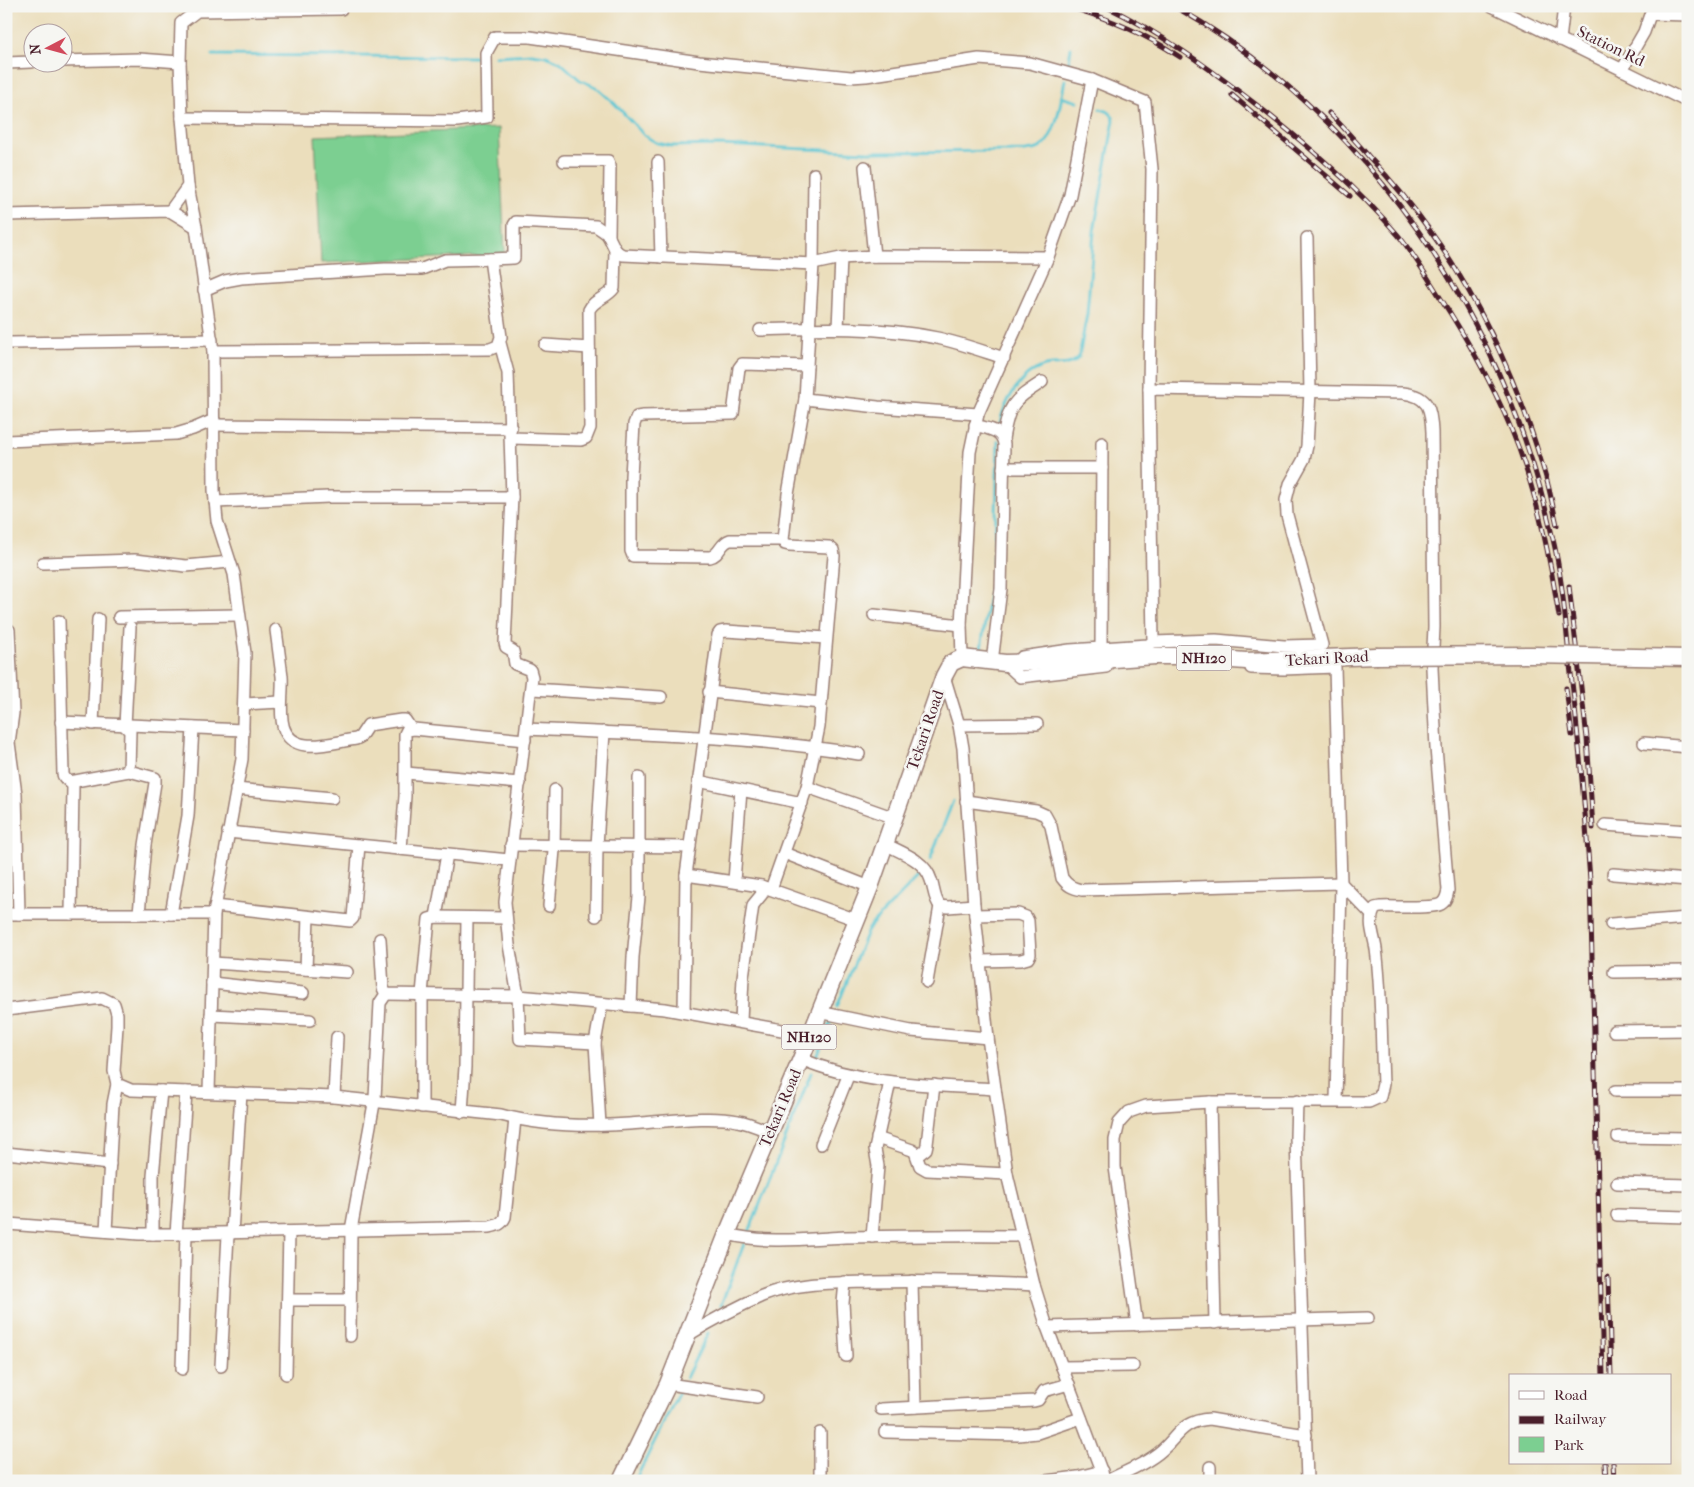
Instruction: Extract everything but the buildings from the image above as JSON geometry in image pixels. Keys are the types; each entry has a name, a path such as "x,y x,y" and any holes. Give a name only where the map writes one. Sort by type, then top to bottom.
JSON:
{"highway":[{"name":"Tekari Road","path":"621,1481 668,1384 727,1234 771,1132 870,887 944,676 951,663 962,658 999,662 1032,662 1179,656 1246,661 1463,655 1597,655 1688,658"}],"street":[{"name":"Station Rd","path":"1492,6 1688,102"},
{"path":"1560,40 1564,6"},
{"path":"209,1092 215,910 242,759 245,653 234,574 217,521 215,502 212,346 196,227 188,186 182,118 181,23 197,11 341,9"},
{"path":"1622,70 1644,32 1652,10 1688,15"},
{"path":"182,118 457,122 487,117 486,52 495,37 530,37 699,62 851,76 866,76 979,59 1030,63 1092,80 1145,102 1152,169 1148,388 1153,642"},
{"path":"72,61 139,59 180,62"},
{"path":"6,63 22,62"},
{"path":"962,658 960,625 970,452 976,420 1048,257 1070,195 1092,80"},
{"path":"564,161 608,161 610,166 609,236"},
{"path":"658,162 661,257"},
{"path":"865,167 874,256"},
{"path":"783,540 795,450 805,399 813,264 814,174"},
{"path":"170,211 188,186"},
{"path":"6,215 170,211 196,227"},
{"path":"204,290 225,281 241,278 385,269 422,269 445,260 514,258 514,225 516,222 596,226 609,236 615,250 623,255 813,264 841,258 874,256 1048,257"},
{"path":"999,662 1031,655 1070,650 1148,645 1153,642 1216,640 1284,646 1322,645 1287,515 1286,500 1290,484 1304,459 1307,446 1310,392 1307,238"},
{"path":"6,441 176,434 214,422 511,433 581,440 586,438 590,428 589,310 592,304 610,293 614,288 615,250"},
{"path":"838,328 841,258"},
{"path":"490,259 501,337 500,343 508,374 511,433 512,497 505,643 506,647 513,651 516,665 530,670 532,678 505,902 518,996 520,1039 595,1043"},
{"path":"760,330 838,328 876,330 938,338 963,344 1004,358"},
{"path":"11,343 490,349 495,348 500,343"},
{"path":"545,345 589,348"},
{"path":"741,1021 743,977 753,905 766,888 784,853 808,787 816,747 834,552 831,548 826,547 786,544 783,540 730,540 723,544 716,554 710,557 633,556 631,551 631,476 634,424 636,419 642,416 733,414 739,368 742,364 807,366"},
{"path":"999,662 1003,439 1007,416 1011,406 1016,399 1042,382"},
{"path":"1137,1325 1115,1167 1114,1140 1119,1123 1128,1112 1146,1106 1210,1102 1369,1102 1380,1097 1382,1092 1378,963 1370,923 1371,914 1374,908 1380,906 1432,906 1441,904 1447,898 1448,890 1436,748 1432,668 1434,627 1431,415 1426,402 1416,394 1148,388"},
{"path":"805,399 976,420 996,431 1003,439"},
{"path":"1101,648 1102,443"},
{"path":"1003,468 1102,468"},
{"path":"215,502 329,497 512,497"},
{"path":"42,563 135,560 186,566 230,562"},
{"path":"874,614 960,625"},
{"path":"119,617 239,615"},
{"path":"93,724 98,619"},
{"path":"59,621 62,774 73,788 70,914"},
{"path":"129,772 130,731 125,726 130,627"},
{"path":"9,630 13,713 8,743 16,788 19,914"},
{"path":"276,630 282,677 280,713 285,730 292,738 305,745 359,738 366,726 370,724 403,720 411,729"},
{"path":"684,1012 686,875 718,636 720,632 726,631 826,638"},
{"path":"999,662 1020,677 1157,662 1274,669 1335,667 1341,882 1336,1101"},
{"path":"944,676 959,725 965,780 974,910 988,1038 1007,1174 1034,1285 1047,1327 1105,1477"},
{"path":"532,689 661,697"},
{"path":"710,692 821,703"},
{"path":"245,704 280,702"},
{"path":"61,722 243,730"},
{"path":"959,725 1037,724"},
{"path":"171,914 188,816 193,728"},
{"path":"401,849 406,773 405,734 407,730 411,729 526,734 604,732 705,736 816,747 859,754"},
{"path":"596,916 597,846 604,732"},
{"path":"1644,743 1688,747"},
{"path":"70,782 129,772 155,778 145,845 139,914"},
{"path":"406,773 520,783"},
{"path":"631,1006 633,957 639,897 639,778"},
{"path":"698,781 802,804"},
{"path":"808,787 895,818"},
{"path":"236,790 332,798"},
{"path":"549,906 556,790"},
{"path":"734,881 741,790"},
{"path":"966,797 1036,811 1045,816 1051,826 1062,878 1067,885 1073,888 1082,890 1341,882 1371,914"},
{"path":"1605,826 1688,831"},
{"path":"228,832 509,860"},
{"path":"885,844 924,866 931,878 940,906 927,982"},
{"path":"6,914 171,914 215,910 308,917 345,922 352,920 359,845"},
{"path":"511,845 690,847"},
{"path":"784,853 870,887"},
{"path":"436,917 447,854"},
{"path":"1613,874 1688,880"},
{"path":"686,875 734,881 766,888 856,920"},
{"path":"940,906 1018,914 1026,917 1028,921 1028,958 1021,960 980,961"},
{"path":"306,969 308,917"},
{"path":"422,1107 422,994 430,918 506,918"},
{"path":"462,1112 465,1067 467,918"},
{"path":"1611,924 1688,918"},
{"path":"380,938 383,988 386,994"},
{"path":"213,963 347,972"},
{"path":"1614,972 1688,971"},
{"path":"212,983 303,993"},
{"path":"386,994 518,996 631,1006 741,1021 810,1035"},
{"path":"350,1336 351,1230 373,1101 380,1003 386,994"},
{"path":"6,1010 102,998 114,1004 117,1014 114,1071 117,1084 113,1104 106,1231"},
{"path":"600,1125 595,1043 602,1004"},
{"path":"818,1012 911,1031 988,1038"},
{"path":"211,1015 310,1020"},
{"path":"1614,1031 1688,1030"},
{"path":"334,1096 337,1037"},
{"path":"800,1060 848,1076 890,1082 995,1089"},
{"path":"821,1144 848,1076"},
{"path":"872,1237 878,1166 875,1149 890,1082"},
{"path":"117,1084 131,1090 334,1096 501,1115 514,1119 560,1124 600,1125 705,1119 738,1120 771,1132"},
{"path":"917,1156 926,1149 934,1085"},
{"path":"152,1234 153,1176 161,1091"},
{"path":"1615,1091 1688,1091"},
{"path":"182,1369 181,1234 186,1092"},
{"path":"221,1366 228,1235 232,1233 240,1093"},
{"path":"1297,1101 1297,1175 1307,1481"},
{"path":"1210,1102 1215,1323"},
{"path":"8,1224 152,1234 490,1227 503,1222 505,1217 514,1119"},
{"path":"1618,1137 1688,1138"},
{"path":"877,1138 909,1148 915,1152 920,1166 927,1170 1007,1174"},
{"path":"6,1153 110,1164"},
{"path":"1617,1183 1688,1185"},
{"path":"1618,1215 1688,1217"},
{"path":"286,1374 289,1232"},
{"path":"727,1234 751,1239 792,1240 872,1237 1022,1236"},
{"path":"688,1335 763,1296 793,1287 845,1282 912,1281 969,1281 1034,1285"},
{"path":"912,1281 915,1407"},
{"path":"845,1282 843,1303 846,1356"},
{"path":"288,1300 350,1300"},
{"path":"1047,1327 1368,1318"},
{"path":"1062,1367 1133,1366"},
{"path":"668,1384 758,1397"},
{"path":"881,1409 1034,1402 1038,1400 1044,1391 1068,1384"},
{"path":"885,1432 1018,1436 1037,1433 1081,1418"},
{"path":"1046,1481 1078,1477 1105,1477 1154,1457 1188,1424 1198,1420 1210,1419 1306,1435"},
{"path":"820,1433 820,1481"},
{"path":"1210,1467 1210,1481"}],"green space":[{"path":"499,128 505,255 321,263 315,136"}],"waterway":[{"path":"1068,67 1071,48"},
{"path":"495,56 532,54 546,56 560,62 580,80 596,87 645,136 657,143 672,146 720,145 868,152 1026,151 1038,149 1046,142 1055,126 1065,80"},
{"path":"213,55 479,57"},
{"path":"1061,97 1078,102"},
{"path":"999,426 1009,399 1026,376 1042,367 1071,363 1079,357 1087,314 1094,231 1114,120 1109,112 1100,109"},
{"path":"981,649 992,575 998,441"},
{"path":"930,860 953,801"},
{"path":"837,1007 866,934 872,924 920,875"},
{"path":"817,1057 831,1022"},
{"path":"749,1232 811,1073"},
{"path":"721,1305 744,1244"},
{"path":"686,1378 708,1333"},
{"path":"635,1481 679,1392"}],"railway":[{"path":"1066,6 1125,27 1180,57"},
{"path":"1105,6 1145,27 1184,52 1258,106 1349,183 1404,242 1472,350 1493,389 1511,429 1526,469 1538,511 1548,552 1559,616"},
{"path":"1174,6 1245,52 1309,105 1367,165 1418,231 1463,302 1500,376 1530,455 1552,535 1561,580 1586,824 1590,880 1603,1374"},
{"path":"1232,95 1350,196"},
{"path":"1329,113 1408,201 1447,256 1482,315 1524,410 1547,480 1557,525"},
{"path":"1569,586 1587,738 1593,828"},
{"path":"1566,688 1572,735"},
{"path":"1608,1277 1611,1374"},
{"path":"1605,1464 1606,1481"},
{"path":"1613,1464 1614,1481"}]}
